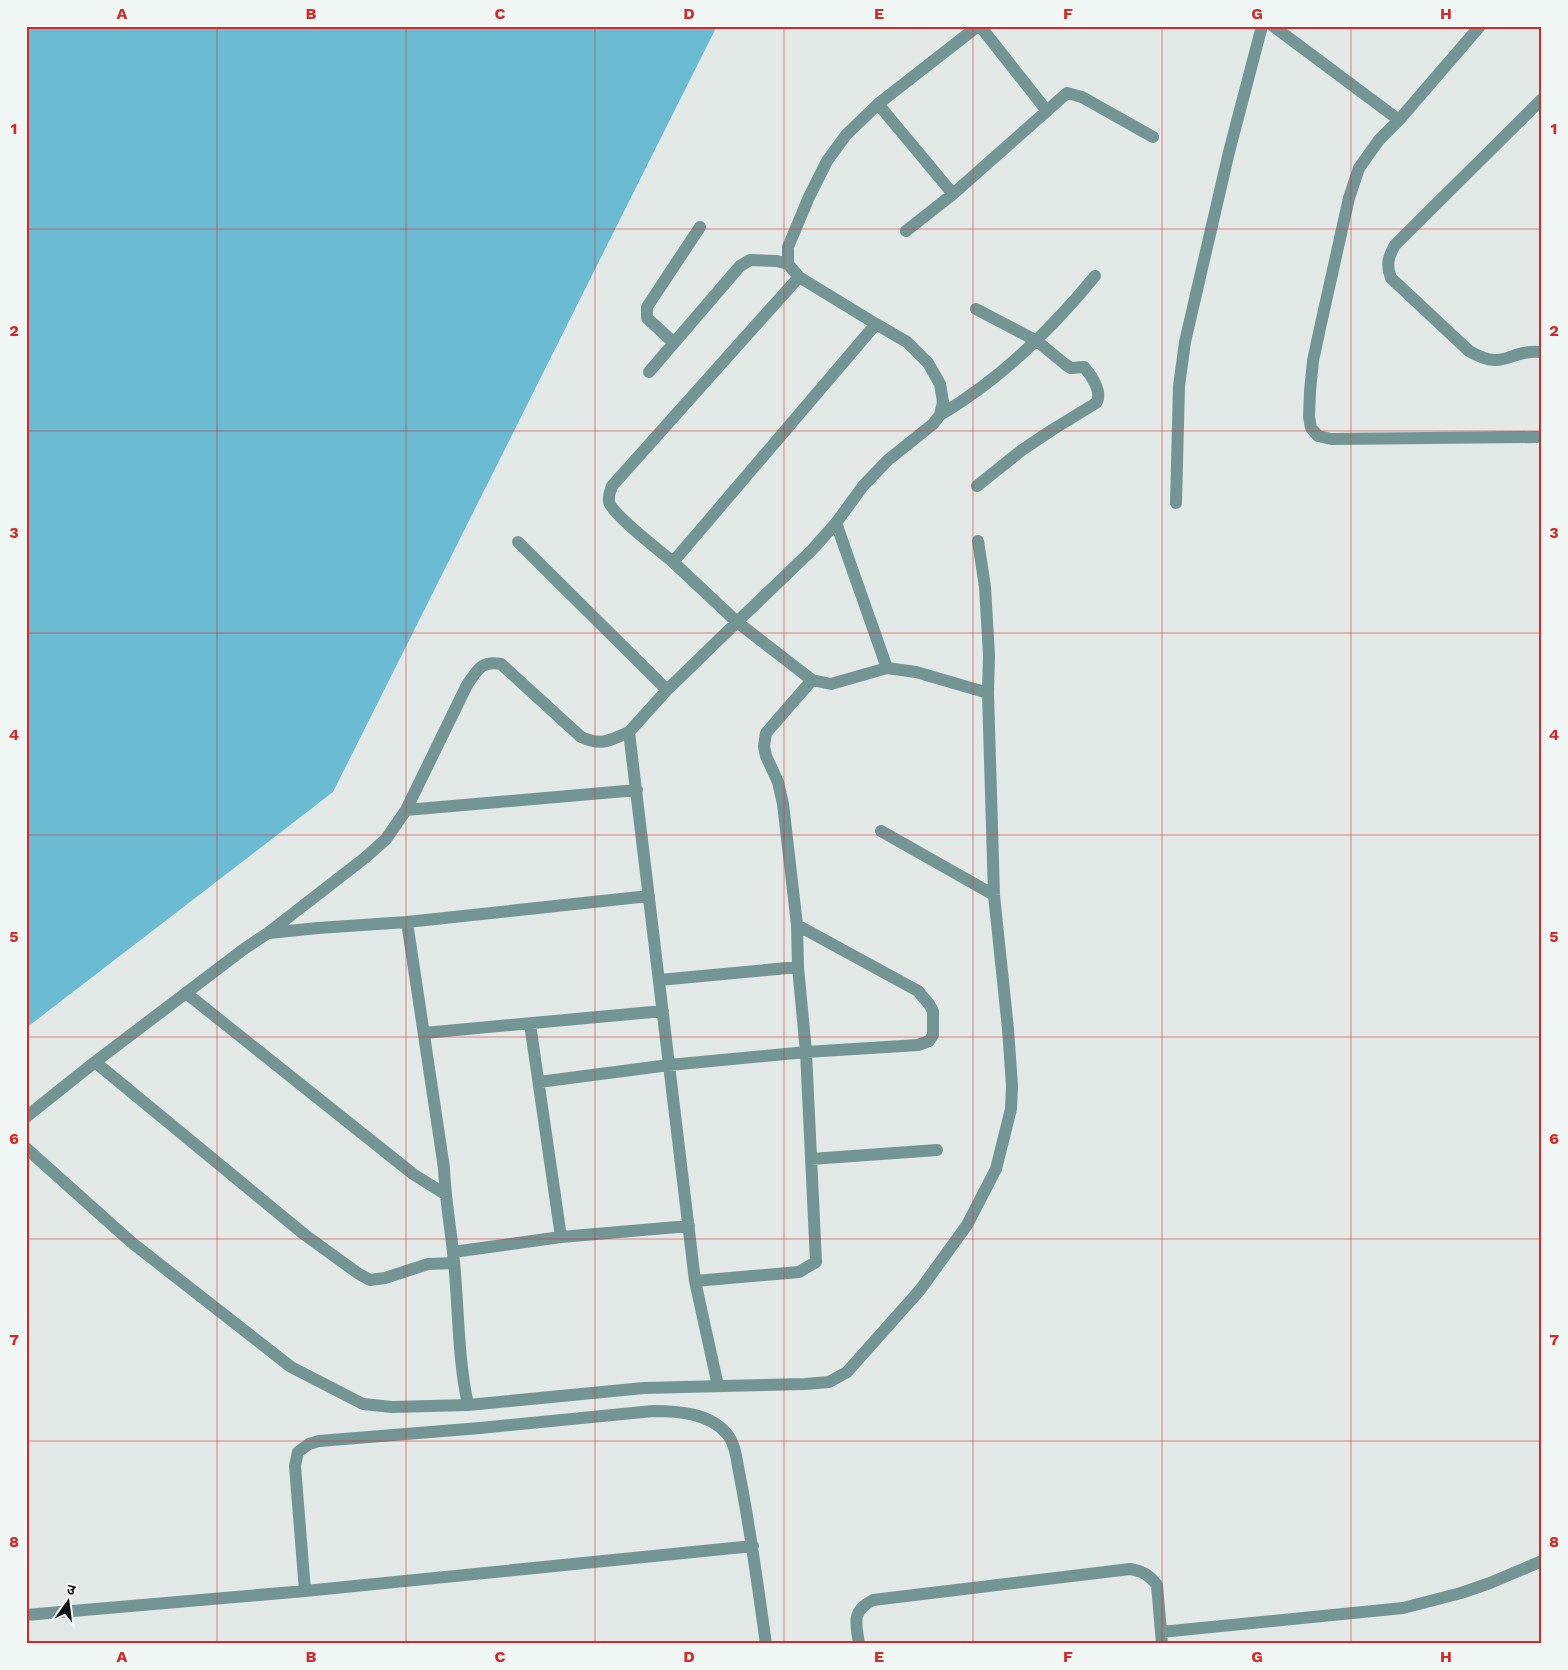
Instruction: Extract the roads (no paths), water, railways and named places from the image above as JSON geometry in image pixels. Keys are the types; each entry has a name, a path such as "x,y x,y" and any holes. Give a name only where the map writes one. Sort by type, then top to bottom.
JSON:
{"street":[{"path":"788,264 788,247 809,197 827,161 846,135 878,104 979,26 1047,111"},
{"path":"1176,503 1179,386 1185,342 1195,293 1262,26"},
{"path":"1273,26 1399,120"},
{"path":"1480,26 1399,120 1378,140 1359,168 1349,198 1313,361 1309,417 1311,428 1318,436 1331,439 1537,436"},
{"path":"906,231 953,194 1067,93 1075,94 1153,137"},
{"path":"1542,99 1395,245 1390,254 1387,267 1392,278 1469,351 1479,357 1501,361 1528,351 1542,352"},
{"path":"878,104 953,194"},
{"path":"674,343 647,318 647,307 700,227"},
{"path":"648,372 740,266 750,260 777,261 788,264 799,277 907,342 928,363 940,384 943,402 940,415"},
{"path":"26,1116 244,949 268,933 366,857 386,839 406,810 467,685 486,663 501,664 581,736 594,742 608,741 630,732 667,690 794,569 836,523 863,486 888,460 933,424 940,415 989,383 1037,341 1068,310 1096,276"},
{"path":"799,277 612,486 608,496 609,504 737,622 812,680 830,684 887,668 916,672 988,693"},
{"path":"976,309 1037,341 1071,368 1081,366 1086,370 1099,393 1096,404 1022,450 977,486"},
{"path":"673,562 876,324"},
{"path":"836,523 887,668"},
{"path":"26,1148 131,1242 291,1367 363,1404 392,1407 468,1405 644,1388 805,1384 828,1382 847,1372 920,1290 967,1225 996,1168 1011,1109 1012,1086 1008,1029 994,895 988,693 989,654 984,587 978,541"},
{"path":"518,542 667,690"},
{"path":"696,1281 799,1272 816,1262 806,1052 798,967 797,925 783,804 778,782 766,756 764,746 766,733 812,680"},
{"path":"630,732 696,1281 718,1386"},
{"path":"406,810 637,790"},
{"path":"881,831 994,895"},
{"path":"268,933 408,922 649,896"},
{"path":"408,922 444,1168 445,1194 454,1257 462,1375 468,1405"},
{"path":"539,1082 669,1065 924,1043 929,1041 933,1035 933,1012 918,991 797,925"},
{"path":"659,980 798,967"},
{"path":"186,993 413,1174 445,1194"},
{"path":"424,1033 663,1011"},
{"path":"530,1024 561,1237"},
{"path":"95,1062 305,1235 370,1280 384,1278 454,1257 561,1237 689,1226"},
{"path":"812,1159 937,1150"},
{"path":"305,1592 295,1466 298,1452 309,1444 319,1441 653,1410 675,1411 715,1423 728,1435 734,1450 753,1546 766,1644"},
{"path":"26,1616 305,1592 753,1546"},
{"path":"859,1644 856,1622 858,1611 865,1604 873,1600 1130,1570 1142,1571 1152,1578 1157,1585 1161,1638 1403,1608 1461,1594 1542,1561"}],"water":[{"path":"26,26 717,26 333,792 26,1028"}]}
